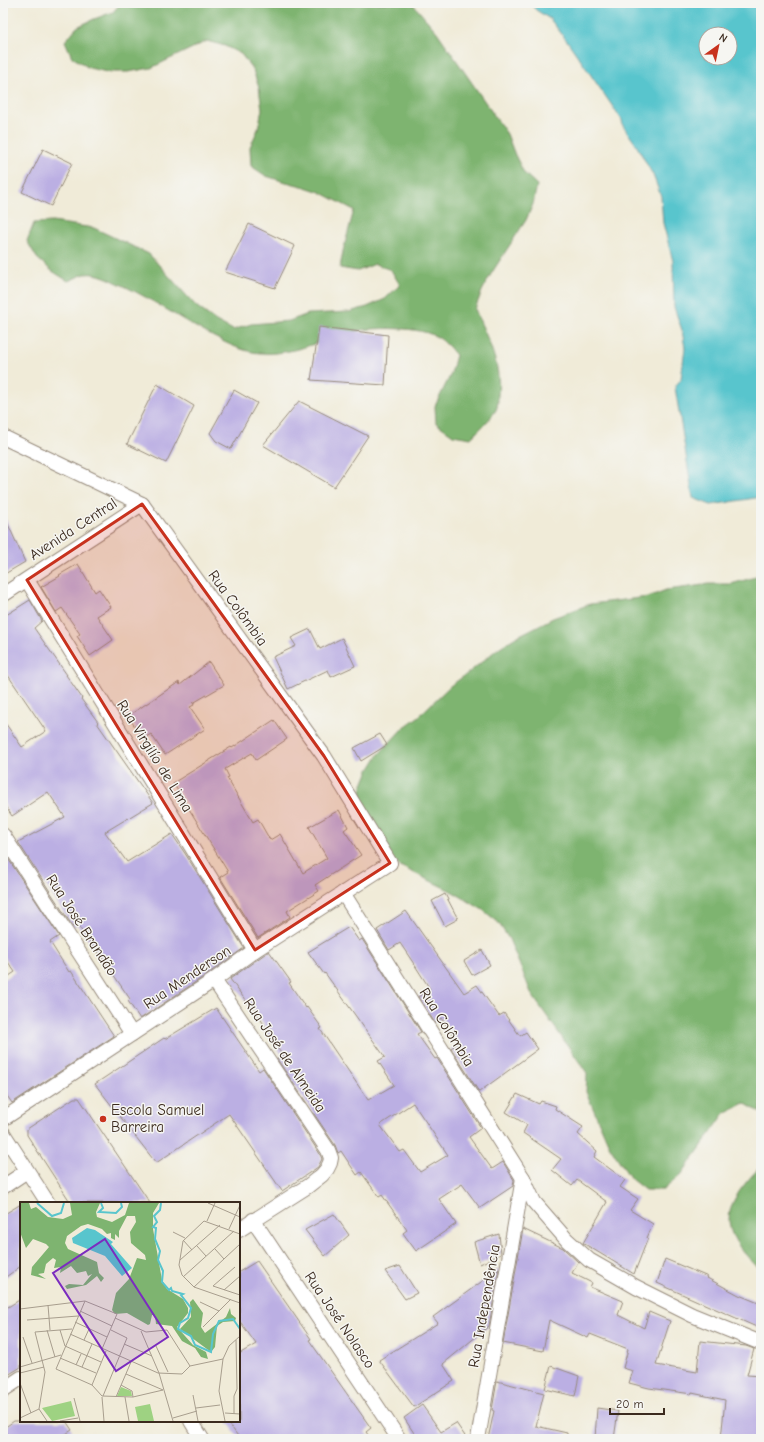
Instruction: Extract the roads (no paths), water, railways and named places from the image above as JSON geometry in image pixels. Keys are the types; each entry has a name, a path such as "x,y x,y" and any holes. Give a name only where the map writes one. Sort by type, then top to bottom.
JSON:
{"street":[{"name":"Rua Colômbia","path":"3,437 142,504 324,756 390,863"},
{"name":"Avenida Central","path":"3,595 142,504"},
{"name":"Rua Virgilío de Lima","path":"27,580 255,950"},
{"name":"Rua José Brandão","path":"3,835 132,1034"},
{"name":"Rua Menderson","path":"3,1119 214,980 255,950 390,863"},
{"name":"Rua Colômbia","path":"342,893 523,1178 534,1202 567,1240 589,1260 636,1287 692,1315 761,1343"},
{"name":"Rua José de Almeida","path":"214,980 328,1150 331,1158 327,1169 322,1175 308,1186 253,1220"},
{"path":"3,1133 47,1202"},
{"path":"3,1187 26,1171"},
{"name":"Rua Independência","path":"478,1439 523,1178"},
{"path":"240,1229 253,1220"},
{"name":"Rua José Nolasco","path":"253,1220 399,1439"},
{"path":"3,1390 20,1379"},
{"path":"192,1422 202,1439"}],"water":[{"path":"529,3 761,3 761,497 711,505 693,498 675,387 681,379 685,348 682,330 674,307 673,261 663,223 661,196 653,175 635,143 623,126 622,120 568,42 550,19 536,10"}],"place":[{"name":"Escola Samuel Barreira","path":"103,1119"}]}
